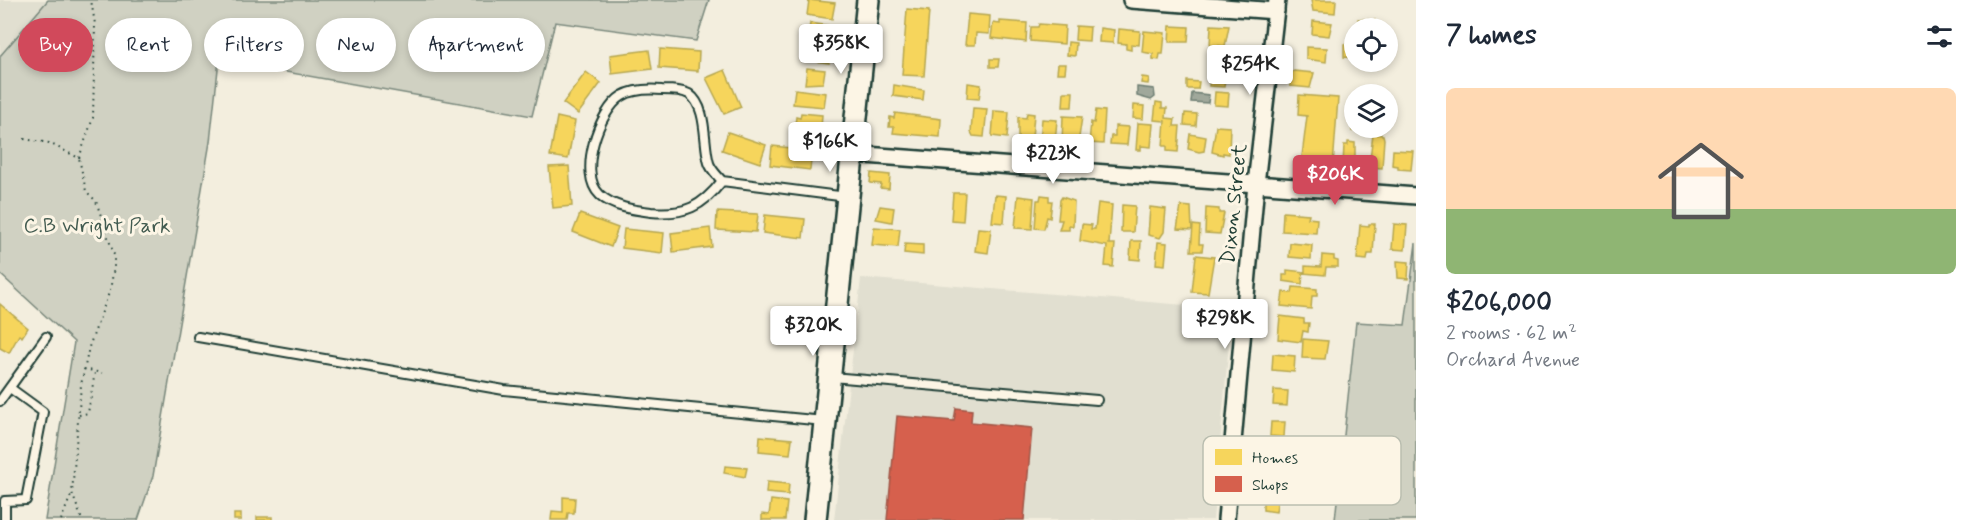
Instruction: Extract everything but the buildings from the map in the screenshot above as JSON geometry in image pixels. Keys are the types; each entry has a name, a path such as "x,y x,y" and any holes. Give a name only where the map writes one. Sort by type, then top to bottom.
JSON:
{"street":[{"path":"815,520 867,0"},
{"path":"1131,0 1276,6"},
{"name":"Dixon Street","path":"1234,436 1256,184 1276,6"},
{"path":"852,154 1416,196"},
{"name":"Dixon Street","path":"1226,520 1227,505"}],"lane":[{"path":"722,182 708,200 687,210 662,213 612,203 598,194 592,179 591,160 597,130 607,111 620,97 632,92 649,89 689,94 697,104 703,121 709,166 722,182 847,197"},
{"path":"0,401 46,337"},
{"path":"198,337 504,390 825,421"},
{"path":"831,377 1096,400"},
{"path":"5,520 2,499 26,500 43,412 10,388"}],"path":[{"path":"61,520 72,493 84,369 89,347 110,290 114,268 114,255 96,201 86,191 79,158 93,118 95,24 91,0"},
{"path":"24,139 50,143 79,158"},
{"path":"84,369 102,373"},
{"path":"78,415 88,413 95,372"},
{"path":"72,493 82,520"}],"shaded area":[{"path":"0,0 48,0 33,18 18,18 18,35 0,56"},
{"path":"1137,87 1154,89 1155,97 1151,100 1137,96"},
{"path":"1192,93 1209,95 1208,103 1191,102"},
{"path":"861,278 1232,309 1221,436 1203,436 1203,505 1214,505 1213,520 834,520"}],"green space":[{"name":"C.B Wright Park","path":"48,0 709,0 696,41 555,22 545,63 545,18 408,18 408,72 543,72 532,116 286,72 304,72 304,18 204,18 204,72 218,72 210,142 153,476 138,520 45,520 74,342 0,274 0,56 18,35 18,72 93,72 93,18 33,18"},
{"path":"1416,243 1416,520 1335,520 1337,505 1401,505 1401,436 1344,436 1356,322 1405,325"}]}
